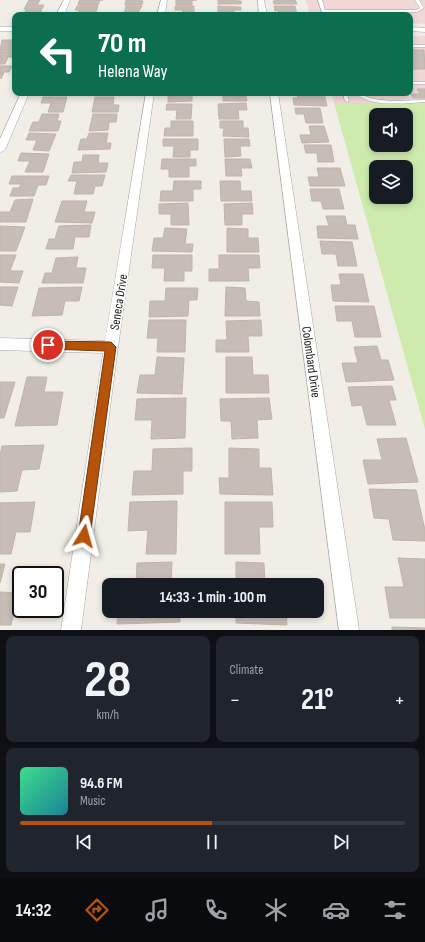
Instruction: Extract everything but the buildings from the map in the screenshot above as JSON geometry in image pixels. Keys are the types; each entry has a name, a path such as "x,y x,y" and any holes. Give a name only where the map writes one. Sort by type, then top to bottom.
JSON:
{"street":[{"path":"61,12 67,0"},
{"path":"162,12 164,0"},
{"path":"261,0 263,12"},
{"path":"0,29 12,29"},
{"path":"413,29 425,30"},
{"path":"0,150 25,96"},
{"name":"Seneca Drive","path":"71,630 111,347 150,96"},
{"name":"Colombard Drive","path":"274,96 349,630"},
{"path":"0,344 111,347"}],"lane":[{"path":"320,0 324,12"},
{"path":"360,12 418,11 422,8 417,0"},
{"path":"413,46 425,46"},
{"path":"413,83 425,83"},
{"path":"346,96 347,101"},
{"path":"360,96 363,99 372,101 425,100"}],"shaded area":[{"path":"306,0 425,0 425,24 413,23 413,12 309,12"},
{"path":"413,36 425,36 425,103 334,103 333,96 413,96"}],"green space":[{"path":"334,103 425,103 425,429"}],"route":[{"path":"48,345 111,347 84,536"}]}
